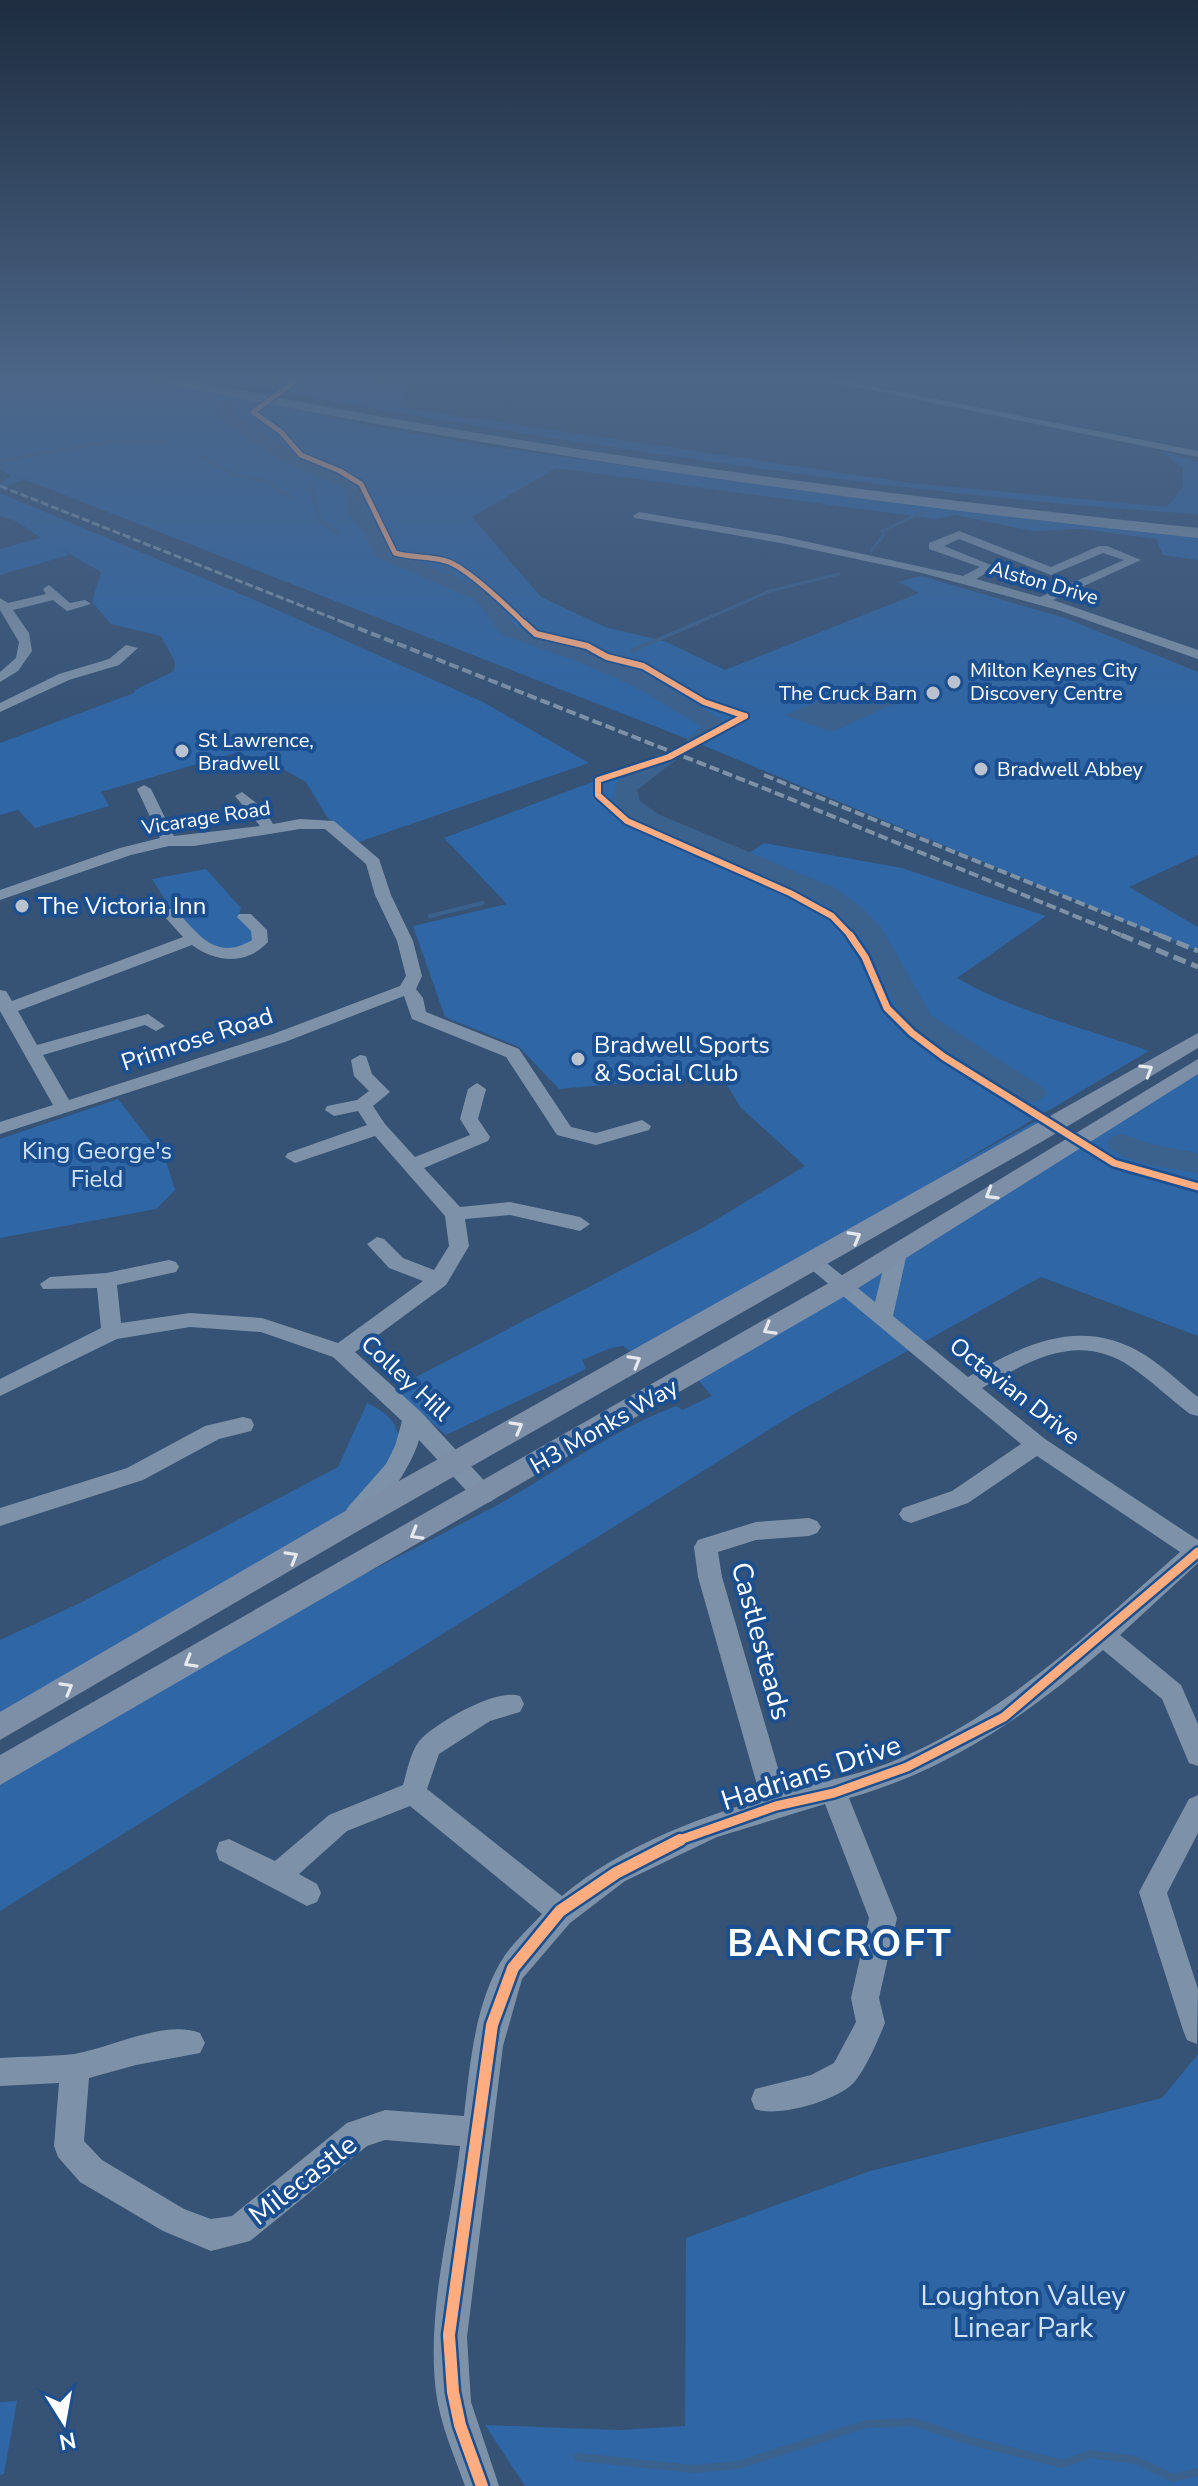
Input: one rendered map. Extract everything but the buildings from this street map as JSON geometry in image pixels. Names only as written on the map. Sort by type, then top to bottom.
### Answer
[{"type":"highway","points":[[870,494],[1198,530]]},
{"type":"highway","points":[[926,494],[1073,510],[1198,519]]},
{"type":"main road","name":"H3 Monks Way","points":[[0,1727],[343,1526],[1097,1101],[1198,1039]]},
{"type":"main road","name":"H3 Monks Way","points":[[0,1771],[843,1286],[1198,1065]]},
{"type":"street","name":"Alston Drive","points":[[639,516],[736,531],[963,581],[1041,601],[1198,655]]},
{"type":"street","points":[[990,567],[933,546],[959,535],[1082,584]]},
{"type":"street","points":[[1041,601],[1135,560],[1103,549],[1051,571]]},
{"type":"street","points":[[963,581],[1014,557]]},
{"type":"street","points":[[0,678],[25,658],[28,646],[25,636],[3,605],[53,592],[67,607],[85,604]]},
{"type":"street","points":[[0,708],[64,677],[114,662],[131,648]]},
{"type":"street","points":[[0,678],[37,690]]},
{"type":"street","points":[[144,789],[169,841]]},
{"type":"street","points":[[242,796],[259,812],[269,829]]},
{"type":"street","name":"Vicarage Road","points":[[0,895],[126,851],[169,841],[194,841],[300,824],[329,824],[373,862],[383,895],[405,941],[414,976],[407,989]]},
{"type":"street","points":[[169,912],[209,951],[228,955],[247,952],[260,942],[259,930],[245,917]]},
{"type":"street","points":[[64,1108],[4,1002],[194,939]]},
{"type":"street","points":[[407,989],[414,998],[418,1015]]},
{"type":"street","name":"Primrose Road","points":[[0,1128],[368,1006],[407,989]]},
{"type":"street","points":[[368,1006],[418,1015],[513,1053],[564,1131],[596,1139],[642,1126]]},
{"type":"street","points":[[32,1052],[148,1019],[156,1026]]},
{"type":"street","points":[[334,1110],[363,1104],[381,1092],[363,1076],[360,1060]]},
{"type":"street","points":[[413,1165],[481,1137],[469,1119],[477,1089]]},
{"type":"street","points":[[341,1352],[439,1280],[459,1246],[455,1214],[378,1128],[363,1104]]},
{"type":"street","points":[[295,1157],[378,1128]]},
{"type":"street","points":[[455,1214],[494,1208],[520,1210],[552,1221],[580,1224]]},
{"type":"street","points":[[377,1244],[396,1263],[439,1280]]},
{"type":"street","points":[[882,1318],[897,1253]]},
{"type":"street","name":"Octavian Drive","points":[[811,1261],[1037,1445],[1197,1551]]},
{"type":"street","points":[[50,1284],[106,1280],[169,1267]]},
{"type":"street","points":[[106,1280],[112,1332]]},
{"type":"street","name":"Colley Hill","points":[[0,1388],[112,1332],[190,1320],[249,1323],[341,1352],[413,1418],[484,1495]]},
{"type":"street","points":[[966,1388],[1033,1349],[1076,1341],[1118,1350],[1198,1408]]},
{"type":"street","points":[[343,1526],[397,1469],[412,1435],[413,1418]]},
{"type":"street","points":[[0,1517],[135,1474],[213,1432],[243,1425]]},
{"type":"street","points":[[911,1514],[960,1497],[1037,1445]]},
{"type":"street","name":"Castlesteads","points":[[776,1806],[710,1577],[706,1547],[756,1531],[809,1527]]},
{"type":"street","name":"Hadrians Drive","points":[[482,2486],[457,2414],[449,2335],[492,2025],[513,1968],[560,1911],[616,1873],[671,1843],[776,1806],[834,1793],[907,1767],[1004,1717],[1197,1551]]},
{"type":"street","points":[[1103,1635],[1172,1692],[1198,1755]]},
{"type":"street","points":[[277,1876],[338,1823],[413,1793],[429,1747],[482,1713],[511,1704]]},
{"type":"street","points":[[413,1793],[560,1911]]},
{"type":"street","points":[[766,2099],[815,2089],[844,2073],[871,2023],[865,1998],[883,1918],[834,1793]]},
{"type":"street","points":[[1197,2030],[1153,1892],[1198,1807]]},
{"type":"street","points":[[229,1851],[307,1893]]},
{"type":"street","points":[[0,2072],[75,2068],[136,2051],[190,2043]]},
{"type":"street","name":"Milecastle","points":[[75,2068],[69,2146],[91,2171],[174,2220],[211,2235],[239,2230],[358,2134],[385,2125],[478,2132]]},
{"type":"green space","points":[[2,494],[257,601],[483,702],[589,763],[356,843],[327,817],[306,782],[265,759],[235,753],[101,792],[109,806],[35,828],[6,797],[18,810],[0,815],[0,743],[134,693],[174,671],[175,662],[161,636],[111,624],[92,602],[101,572],[61,549],[69,555],[0,575],[0,549],[41,538],[16,521],[0,516]]},
{"type":"green space","points":[[62,494],[511,494],[472,517],[541,597],[605,627],[664,641],[725,670],[919,593],[898,582],[921,576],[1065,618],[1198,672],[1198,855],[1129,887],[1198,927],[1198,951],[695,742]]},
{"type":"green space","points":[[750,494],[828,494],[1198,536],[1198,560],[1163,555],[1156,539],[1081,529],[1033,531],[955,515],[936,519]]},
{"type":"green space","points":[[963,494],[1028,494],[1167,507],[1177,494],[1198,494],[1198,514]]},
{"type":"green space","points":[[664,760],[625,787],[625,800],[650,820],[680,835],[742,858],[764,843],[902,868],[1046,916],[957,978],[1003,1001],[1149,1051],[941,1174],[1041,1118],[1051,1124],[665,1344],[629,1351],[623,1346],[611,1348],[582,1360],[586,1369],[446,1435],[393,1389],[704,1227],[805,1166],[741,1108],[721,1075],[559,1089],[519,1047],[445,1017],[413,926],[507,904],[444,838],[629,768]]},
{"type":"green space","points":[[206,869],[241,908],[239,914],[255,930],[257,941],[245,950],[210,949],[172,911],[152,879]]},
{"type":"green space","points":[[1198,1065],[1198,1336],[1041,1277],[794,1414],[0,1911],[0,1771],[181,1671],[510,1498],[627,1429],[676,1406],[682,1410],[712,1396],[693,1374]]},
{"type":"green space","name":"King George's Field","points":[[118,1099],[166,1161],[175,1190],[156,1209],[0,1238],[0,1139]]},
{"type":"green space","points":[[367,1403],[389,1418],[398,1434],[396,1452],[386,1470],[353,1504],[319,1531],[0,1729],[0,1640],[80,1603],[338,1467]]},
{"type":"green space","name":"Loughton Valley Linear Park","points":[[1198,2054],[1198,2486],[525,2486],[485,2425],[619,2430],[685,2426],[686,2238],[870,2171],[1162,2098]]},
{"type":"green space","points":[[17,2401],[4,2474],[0,2475],[0,2402]]},
{"type":"shaded area","points":[[864,682],[898,702],[832,732],[785,715]]},
{"type":"waterway","points":[[285,494],[290,496]]},
{"type":"waterway","points":[[313,494],[320,520],[337,533]]},
{"type":"waterway","points":[[355,494],[358,516],[371,528],[383,553],[483,596],[509,631],[582,655],[642,681],[715,726],[716,729],[697,739]]},
{"type":"waterway","points":[[871,551],[884,535],[882,531],[925,511]]},
{"type":"waterway","points":[[443,566],[467,589]]},
{"type":"waterway","points":[[692,625],[770,591],[839,574]]},
{"type":"waterway","points":[[631,651],[697,623]]},
{"type":"waterway","points":[[664,760],[625,787],[625,798],[631,806],[649,819],[835,899],[858,918],[878,941],[904,995],[921,1021],[1032,1093]]},
{"type":"waterway","points":[[430,916],[483,903]]},
{"type":"waterway","points":[[1122,1144],[1149,1154],[1198,1163]]},
{"type":"waterway","points":[[578,2457],[694,2469],[738,2465],[866,2424],[914,2422],[971,2441],[1063,2464],[1090,2454],[1136,2460],[1173,2478],[1198,2472]]},
{"type":"railway","points":[[20,494],[350,625]]},
{"type":"railway","points":[[345,623],[766,789],[1126,937]]},
{"type":"railway","points":[[764,775],[1164,937]]},
{"type":"railway","points":[[1121,935],[1198,967]]},
{"type":"railway","points":[[1159,935],[1198,951]]},
{"type":"cycle path","points":[[366,494],[395,553],[412,558],[448,561],[499,599],[536,634],[587,646],[607,657],[643,666],[704,702],[745,716]]},
{"type":"cycle path","points":[[745,716],[669,757],[598,780],[598,795],[627,821],[790,893],[832,916],[844,926],[865,957],[887,1008],[912,1033],[944,1057],[1114,1163],[1198,1187]]},
{"type":"cycle path","points":[[482,2486],[460,2425],[453,2392],[449,2335],[492,2025],[513,1968],[560,1911],[616,1873],[671,1843],[776,1806],[834,1793],[907,1767],[1004,1717],[1198,1552]]},
{"type":"place","name":"Milton Keynes City Discovery Centre","points":[[954,682]]},
{"type":"place","name":"The Cruck Barn","points":[[933,693]]},
{"type":"place","name":"St Lawrence, Bradwell","points":[[182,751]]},
{"type":"place","name":"Bradwell Abbey","points":[[981,769]]},
{"type":"place","name":"The Victoria Inn","points":[[22,906]]},
{"type":"place","name":"Bradwell Sports & Social Club","points":[[578,1059]]},
{"type":"district","name":"BANCROFT","points":[[840,1943]]}]
